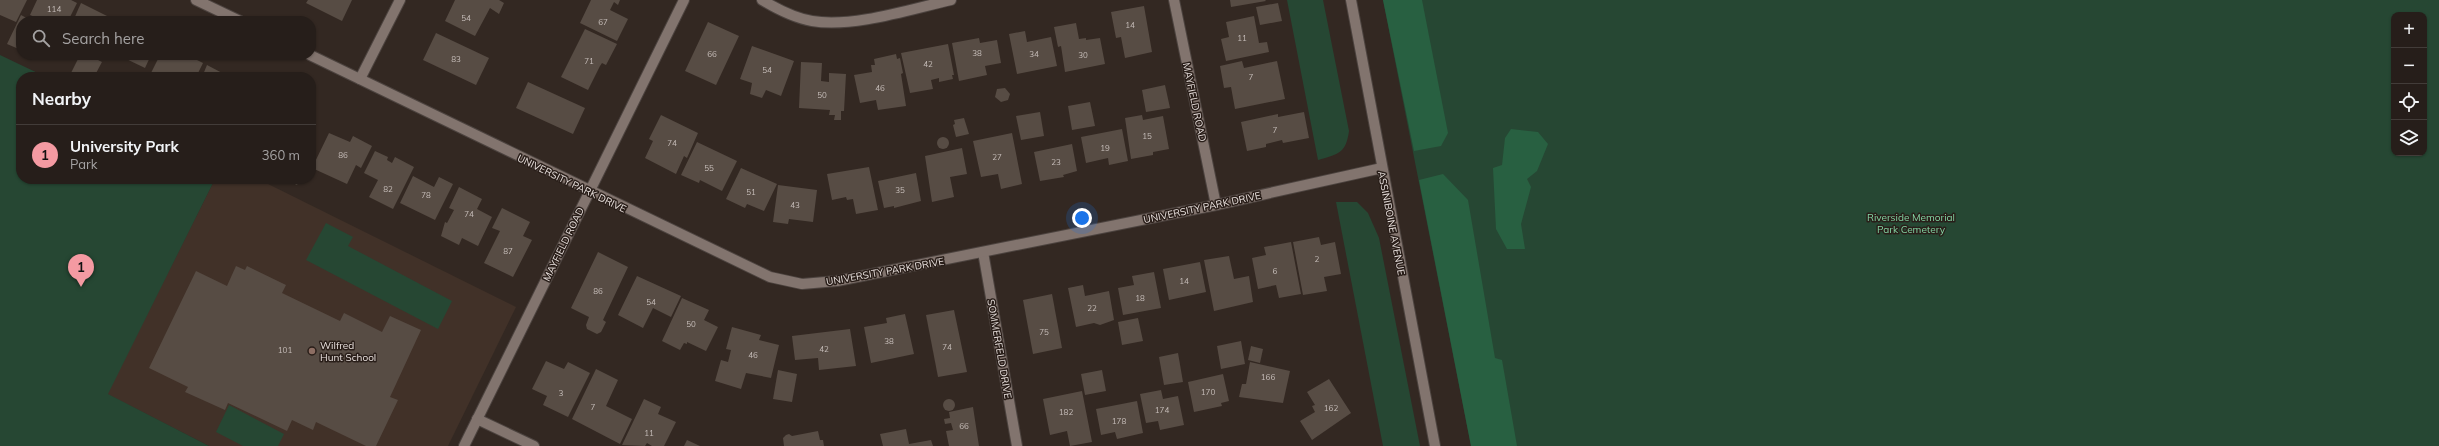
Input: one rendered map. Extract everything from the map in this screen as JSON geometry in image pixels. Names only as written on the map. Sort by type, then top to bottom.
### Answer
[{"type":"street","points":[[196,0],[230,16]]},
{"type":"street","points":[[360,80],[400,0]]},
{"type":"street","name":"MAYFIELD ROAD","points":[[464,446],[684,0]]},
{"type":"street","points":[[762,0],[778,10],[812,21],[846,22],[951,0]]},
{"type":"street","name":"MAYFIELD ROAD","points":[[1174,0],[1216,205]]},
{"type":"street","name":"ASSINIBOINE AVENUE","points":[[1350,0],[1435,446]]},
{"type":"street","name":"UNIVERSITY PARK DRIVE","points":[[316,58],[770,277],[802,284],[837,281],[1216,205],[1382,168]]},
{"type":"street","name":"SOMMERFELD DRIVE","points":[[982,252],[1017,446]]},
{"type":"street","points":[[477,419],[534,446]]},
{"type":"shaded area","name":"Wilfred Hunt School","points":[[212,184],[268,184],[516,307],[448,446],[209,446],[107,394]]},
{"type":"green space","points":[[1287,0],[1323,0],[1349,131],[1346,144],[1340,152],[1318,160]]},
{"type":"green space","name":"Riverside Memorial Park Cemetery","points":[[1383,0],[2439,0],[2439,446],[1471,446]]},
{"type":"green space","points":[[1383,0],[1422,0],[1448,133],[1441,146],[1414,151]]},
{"type":"green space","points":[[0,55],[36,72],[16,72],[16,184],[213,184],[108,394],[209,446],[0,446]]},
{"type":"green space","points":[[1511,129],[1538,132],[1548,144],[1537,171],[1527,179],[1531,187],[1521,224],[1525,249],[1507,249],[1496,229],[1493,168],[1502,165],[1505,138]]},
{"type":"green space","points":[[1443,174],[1468,200],[1495,358],[1502,360],[1517,446],[1471,446],[1419,180]]},
{"type":"green space","points":[[1336,202],[1357,202],[1368,213],[1379,238],[1420,446],[1383,446]]},
{"type":"green space","points":[[326,223],[353,237],[348,246],[452,301],[438,329],[306,260]]},
{"type":"green space","points":[[229,405],[284,434],[278,446],[243,446],[216,432]]},
{"type":"building","points":[[0,0],[27,0],[19,16],[16,16],[16,22],[0,15]]},
{"type":"building","points":[[37,0],[71,0],[77,3],[70,16],[30,15]]},
{"type":"building","points":[[308,0],[352,0],[342,21],[306,3]]},
{"type":"building","points":[[455,0],[499,0],[504,3],[499,14],[490,8],[475,36],[445,21]]},
{"type":"building","points":[[591,0],[620,0],[618,5],[614,2],[610,10],[628,19],[617,41],[580,23]]},
{"type":"building","points":[[1230,0],[1265,0],[1266,1],[1231,7]]},
{"type":"building","points":[[81,3],[107,16],[75,16]]},
{"type":"building","points":[[1278,3],[1282,21],[1260,25],[1256,7]]},
{"type":"building","points":[[1144,6],[1152,52],[1125,58],[1121,37],[1116,38],[1111,12]]},
{"type":"building","points":[[1254,16],[1259,43],[1267,42],[1269,52],[1226,61],[1221,39],[1229,37],[1226,22]]},
{"type":"building","points":[[708,22],[739,36],[716,85],[685,71]]},
{"type":"building","points":[[1076,23],[1079,39],[1086,38],[1086,40],[1100,38],[1105,64],[1065,72],[1061,46],[1058,47],[1054,27]]},
{"type":"building","points":[[16,25],[16,48],[7,44]]},
{"type":"building","points":[[585,29],[617,44],[606,65],[602,63],[600,66],[588,90],[561,77]]},
{"type":"building","points":[[1025,31],[1027,42],[1051,37],[1057,66],[1017,74],[1009,34]]},
{"type":"building","points":[[436,33],[489,58],[476,85],[423,60]]},
{"type":"building","points":[[979,38],[980,43],[997,40],[1001,63],[985,66],[987,75],[959,81],[952,43]]},
{"type":"building","points":[[948,44],[954,75],[952,75],[953,79],[939,82],[939,78],[931,80],[933,89],[910,93],[901,53]]},
{"type":"building","points":[[752,46],[794,61],[781,96],[766,90],[762,98],[750,94],[752,83],[740,79]]},
{"type":"building","points":[[896,54],[897,59],[900,58],[903,73],[901,74],[906,106],[878,110],[876,100],[860,103],[854,75],[872,72],[871,65],[875,65],[874,59]]},
{"type":"building","points":[[78,60],[98,60],[102,62],[97,72],[72,72]]},
{"type":"building","points":[[128,60],[149,60],[145,68]]},
{"type":"building","points":[[158,60],[197,60],[203,63],[198,72],[152,72]]},
{"type":"building","points":[[1242,61],[1244,68],[1277,61],[1285,99],[1235,109],[1231,87],[1224,88],[1220,66]]},
{"type":"building","points":[[801,62],[822,63],[821,81],[829,82],[829,73],[846,74],[844,111],[841,111],[841,120],[834,120],[835,115],[829,115],[830,110],[799,108]]},
{"type":"building","points":[[207,65],[220,72],[204,72]]},
{"type":"building","points":[[528,82],[585,108],[573,134],[516,108]]},
{"type":"building","points":[[1165,85],[1170,108],[1146,112],[1142,90]]},
{"type":"building","points":[[1005,88],[1010,94],[1008,100],[1001,102],[995,97],[997,89]]},
{"type":"building","points":[[1090,102],[1095,126],[1072,130],[1068,106]]},
{"type":"building","points":[[1040,112],[1044,136],[1021,140],[1016,116]]},
{"type":"building","points":[[1304,112],[1309,138],[1283,143],[1282,140],[1266,144],[1266,147],[1247,151],[1241,122],[1278,114],[1278,117]]},
{"type":"building","points":[[661,115],[698,133],[687,158],[684,156],[676,174],[645,158],[653,141],[649,139]]},
{"type":"building","points":[[1142,115],[1143,120],[1163,116],[1169,149],[1153,152],[1153,155],[1131,159],[1125,118]]},
{"type":"building","points":[[964,118],[969,134],[956,137],[953,125],[955,124],[954,120]]},
{"type":"building","points":[[1122,129],[1128,161],[1109,165],[1108,158],[1086,163],[1081,137]]},
{"type":"building","points":[[329,133],[350,142],[353,136],[372,146],[361,168],[356,165],[347,184],[316,170],[316,160]]},
{"type":"building","points":[[1012,133],[1022,184],[1001,189],[998,174],[981,177],[973,141]]},
{"type":"building","points":[[941,137],[945,137],[949,143],[945,149],[941,149],[937,145],[937,141]]},
{"type":"building","points":[[697,142],[737,161],[722,191],[700,180],[699,183],[681,175]]},
{"type":"building","points":[[1072,144],[1077,171],[1063,175],[1064,177],[1040,181],[1034,152]]},
{"type":"building","points":[[962,148],[967,174],[950,177],[954,197],[932,202],[925,156]]},
{"type":"building","points":[[375,151],[388,157],[387,160],[392,163],[395,157],[414,167],[393,209],[369,197],[378,180],[364,173]]},
{"type":"building","points":[[869,167],[878,210],[856,214],[853,199],[847,200],[846,197],[832,200],[827,174]]},
{"type":"building","points":[[741,168],[777,184],[764,211],[747,204],[745,208],[726,199]]},
{"type":"building","points":[[916,173],[921,201],[894,208],[894,206],[884,208],[878,181]]},
{"type":"building","points":[[413,176],[434,187],[439,177],[453,184],[435,220],[400,203]]},
{"type":"building","points":[[778,185],[817,190],[813,222],[789,219],[788,224],[773,222]]},
{"type":"building","points":[[459,187],[482,199],[477,209],[492,217],[478,246],[462,238],[459,245],[441,236],[445,222],[447,223],[454,210],[449,208]]},
{"type":"building","points":[[502,208],[530,222],[523,236],[532,240],[513,277],[484,263],[500,231],[492,228]]},
{"type":"building","points":[[1319,237],[1321,245],[1335,242],[1341,274],[1324,277],[1327,291],[1303,295],[1293,242]]},
{"type":"building","points":[[1291,242],[1301,294],[1279,298],[1276,285],[1258,289],[1252,258],[1266,255],[1264,247]]},
{"type":"building","points":[[598,252],[628,267],[603,320],[606,322],[601,332],[597,334],[587,329],[586,325],[589,317],[571,308]]},
{"type":"building","points":[[1229,256],[1234,279],[1249,276],[1253,302],[1214,311],[1204,260]]},
{"type":"building","points":[[1200,262],[1206,292],[1169,300],[1163,269]]},
{"type":"building","points":[[236,266],[245,270],[247,266],[286,285],[282,293],[340,321],[344,313],[382,332],[390,316],[421,330],[390,397],[398,400],[376,446],[366,446],[316,422],[313,430],[292,420],[287,431],[228,403],[225,410],[185,392],[188,387],[149,368],[196,271],[227,286]]},
{"type":"building","points":[[1154,272],[1161,308],[1123,315],[1118,288],[1134,285],[1132,276]]},
{"type":"building","points":[[637,276],[681,296],[671,317],[653,308],[643,328],[618,315]]},
{"type":"building","points":[[1083,285],[1085,296],[1109,291],[1114,320],[1100,325],[1094,323],[1076,327],[1068,288]]},
{"type":"building","points":[[1052,294],[1062,348],[1033,354],[1023,300]]},
{"type":"building","points":[[682,298],[709,310],[704,320],[718,327],[706,351],[687,342],[687,344],[684,343],[680,350],[662,341]]},
{"type":"building","points":[[954,310],[967,372],[938,377],[926,315]]},
{"type":"building","points":[[905,314],[914,354],[871,363],[864,327],[887,323],[886,318]]},
{"type":"building","points":[[1138,318],[1143,341],[1122,345],[1118,322]]},
{"type":"building","points":[[732,327],[761,335],[759,340],[779,345],[771,378],[746,373],[741,389],[715,381],[721,360],[728,362],[731,350],[726,349]]},
{"type":"building","points":[[850,329],[856,366],[819,370],[818,358],[795,360],[792,336]]},
{"type":"building","points":[[1241,341],[1245,364],[1221,369],[1217,346]]},
{"type":"building","points":[[1251,346],[1263,349],[1260,363],[1248,360]]},
{"type":"building","points":[[1178,353],[1183,382],[1164,385],[1159,357]]},
{"type":"building","points":[[546,361],[564,369],[568,362],[590,373],[568,417],[543,405],[547,396],[532,389]]},
{"type":"building","points":[[1250,362],[1290,371],[1283,403],[1239,397],[1242,384],[1246,384]]},
{"type":"building","points":[[596,369],[618,380],[606,406],[632,419],[620,444],[572,419]]},
{"type":"building","points":[[778,370],[797,374],[792,402],[773,399]]},
{"type":"building","points":[[1102,370],[1106,391],[1085,395],[1081,374]]},
{"type":"building","points":[[1223,374],[1229,401],[1221,403],[1222,406],[1194,412],[1188,382]]},
{"type":"building","points":[[1329,379],[1351,413],[1312,440],[1300,421],[1315,412],[1312,406],[1315,405],[1307,392]]},
{"type":"building","points":[[1161,390],[1163,399],[1178,396],[1184,425],[1160,430],[1158,421],[1146,423],[1140,394]]},
{"type":"building","points":[[1082,391],[1092,442],[1070,446],[1067,431],[1050,435],[1043,399]]},
{"type":"building","points":[[644,399],[661,407],[658,414],[676,422],[664,446],[652,446],[647,443],[645,446],[622,445]]},
{"type":"building","points":[[947,399],[951,399],[955,405],[951,411],[947,411],[943,407],[943,403]]},
{"type":"building","points":[[1137,401],[1143,433],[1117,439],[1115,432],[1101,435],[1096,409]]},
{"type":"building","points":[[973,407],[979,446],[949,446],[946,431],[953,430],[951,423],[945,424],[944,419],[950,418],[949,412]]},
{"type":"building","points":[[906,429],[909,444],[931,440],[933,446],[883,446],[880,434]]},
{"type":"building","points":[[818,431],[820,440],[823,440],[824,446],[784,446],[783,438],[786,435],[789,434],[792,436]]},
{"type":"building","points":[[687,440],[700,446],[684,446]]},
{"type":"place","name":"University Park","points":[[81,287]]},
{"type":"place","name":"Wilfred Hunt School","points":[[312,351]]}]
